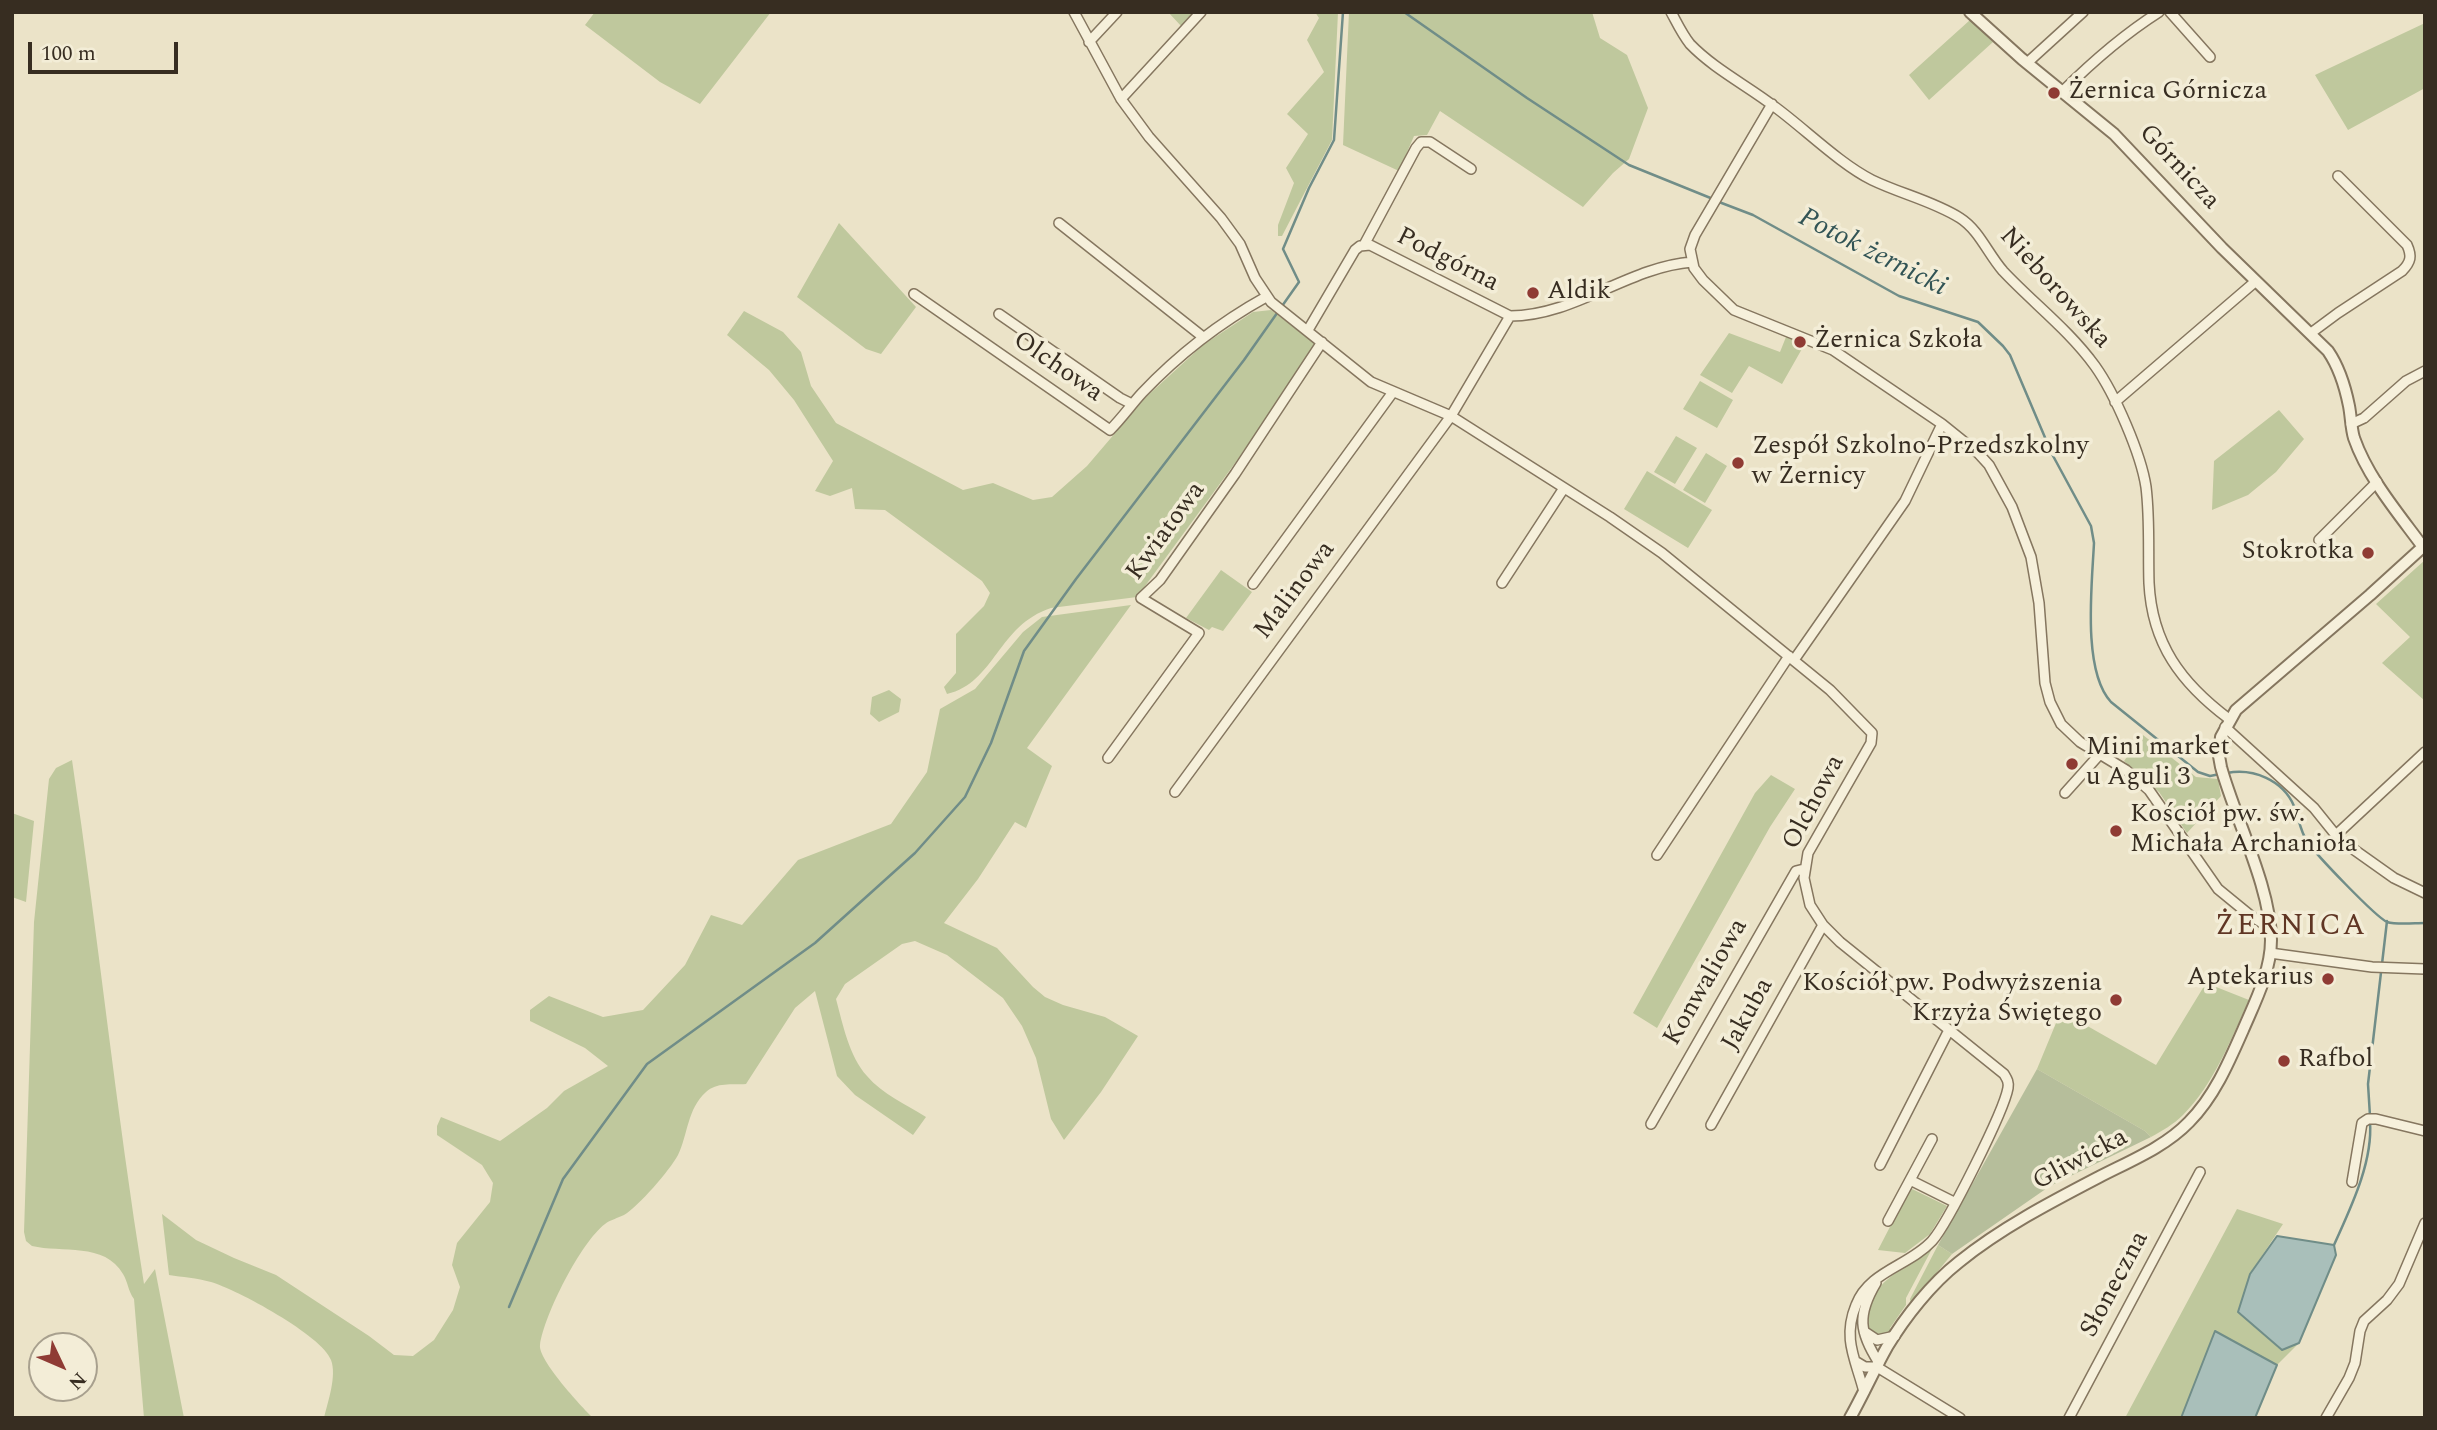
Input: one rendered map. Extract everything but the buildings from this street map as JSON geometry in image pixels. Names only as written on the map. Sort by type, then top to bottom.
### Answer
[{"type":"street","name":"Olchowa","points":[[1074,12],[1121,99],[1149,137],[1221,218],[1240,244],[1266,297],[1371,382],[1451,416],[1662,554],[1842,701],[1869,729],[1873,738],[1815,838],[1804,869],[1810,905],[1840,942],[2004,1074],[2008,1081],[2001,1108],[1954,1202],[1930,1243],[1865,1289],[1853,1312],[1849,1334],[1862,1397]]},
{"type":"street","points":[[1089,42],[1117,12]]},
{"type":"street","points":[[1121,99],[1201,12]]},
{"type":"street","name":"Nieborowska","points":[[1671,12],[1682,33],[1695,48],[1861,173],[1950,212],[1966,222],[2001,268],[2086,355],[2101,374],[2115,402],[2130,435],[2145,482],[2150,593],[2156,629],[2166,652],[2181,674],[2314,808],[2336,835],[2394,878],[2425,893]]},
{"type":"street","name":"Górnicza","points":[[1970,12],[2114,134],[2256,281],[2328,351],[2338,365],[2354,438],[2377,482],[2424,547]]},
{"type":"street","points":[[2027,63],[2082,12]]},
{"type":"street","points":[[2063,92],[2092,62],[2159,12]]},
{"type":"street","points":[[2170,12],[2210,57]]},
{"type":"street","points":[[1772,104],[1692,242],[1692,262],[1698,274],[1734,310],[1828,348],[1942,424],[1985,460],[2012,507],[2034,574],[2039,603],[2043,670],[2050,702],[2064,728],[2126,770],[2154,795],[2218,889],[2270,928]]},
{"type":"street","name":"Podgórna","points":[[1308,330],[1355,250],[1364,245],[1421,142],[1430,142],[1471,169]]},
{"type":"street","points":[[2311,333],[2410,263],[2411,254],[2407,245],[2338,176]]},
{"type":"street","points":[[1059,223],[1203,337]]},
{"type":"street","name":"Podgórna","points":[[1364,245],[1510,316],[1543,312],[1655,269],[1692,262]]},
{"type":"street","points":[[2115,402],[2256,281]]},
{"type":"street","name":"Olchowa","points":[[914,294],[1110,430],[1132,404],[1203,337],[1227,319],[1266,297]]},
{"type":"street","points":[[999,314],[1132,404]]},
{"type":"street","name":"Podgórna","points":[[1451,416],[1510,316]]},
{"type":"street","name":"Kwiatowa","points":[[1108,758],[1199,633],[1141,598],[1160,580],[1235,474],[1322,342]]},
{"type":"street","points":[[2351,424],[2364,418],[2406,381],[2425,371]]},
{"type":"street","points":[[1252,584],[1393,392]]},
{"type":"street","name":"Malinowa","points":[[1175,792],[1451,416]]},
{"type":"street","points":[[1657,855],[1791,658],[1905,501],[1942,424]]},
{"type":"street","points":[[2319,540],[2377,482]]},
{"type":"street","points":[[1502,583],[1564,488]]},
{"type":"street","points":[[2227,723],[2251,694],[2424,547]]},
{"type":"street","name":"Gliwicka","points":[[1851,1418],[1895,1336],[1936,1284],[1956,1264],[2045,1205],[2158,1146],[2190,1121],[2228,1063],[2255,1003],[2270,953],[2270,928],[2259,882],[2221,767],[2220,746],[2227,723]]},
{"type":"street","points":[[2336,835],[2425,752]]},
{"type":"street","points":[[2065,793],[2100,754]]},
{"type":"street","name":"Konwaliowa","points":[[1651,1124],[1796,872],[1804,869]]},
{"type":"street","name":"Jakuba","points":[[1711,1125],[1824,925]]},
{"type":"street","points":[[2270,953],[2372,967],[2425,969]]},
{"type":"street","points":[[1880,1165],[1949,1030]]},
{"type":"street","points":[[2353,1182],[2362,1123],[2372,1119],[2425,1132]]},
{"type":"street","points":[[1888,1221],[1931,1139]]},
{"type":"street","name":"Słoneczna","points":[[2068,1418],[2200,1172]]},
{"type":"street","points":[[1910,1180],[1954,1202]]},
{"type":"street","points":[[2326,1418],[2355,1363],[2364,1321],[2387,1300],[2399,1284],[2425,1223]]},
{"type":"street","points":[[1880,1276],[1864,1308],[1863,1331],[1878,1365],[1959,1418]]},
{"type":"street","points":[[1863,1331],[1877,1340],[1895,1336]]},
{"type":"street","points":[[1854,1360],[1865,1367],[1878,1365]]},
{"type":"green space","points":[[595,12],[771,12],[700,104],[660,82],[585,25]]},
{"type":"green space","points":[[1168,12],[1196,12],[1182,27]]},
{"type":"green space","points":[[1315,12],[1338,12],[1332,140],[1282,236],[1278,236],[1278,225],[1294,183],[1286,168],[1308,134],[1287,114],[1324,72],[1307,40],[1319,18]]},
{"type":"green space","points":[[1349,12],[1592,12],[1600,38],[1627,55],[1648,108],[1629,159],[1583,207],[1440,111],[1427,135],[1414,136],[1399,171],[1343,145]]},
{"type":"green space","points":[[1970,20],[1993,42],[1929,100],[1909,75]]},
{"type":"green space","points":[[2425,23],[2425,88],[2348,130],[2315,75]]},
{"type":"green space","points":[[839,223],[916,307],[881,354],[866,349],[797,297]]},
{"type":"green space","points":[[1271,310],[1316,344],[1238,459],[1137,597],[1051,608],[1033,616],[1007,640],[976,678],[963,688],[947,694],[944,687],[956,673],[956,634],[984,606],[990,593],[982,581],[885,510],[855,509],[852,488],[830,496],[815,491],[833,461],[794,400],[769,370],[727,335],[744,311],[783,332],[801,352],[811,386],[836,423],[963,490],[993,483],[1033,500],[1052,497],[1087,466],[1145,398],[1203,345],[1253,312]]},
{"type":"green space","points":[[1729,333],[1780,352],[1786,337],[1803,347],[1782,384],[1749,366],[1732,393],[1700,375]]},
{"type":"green space","points":[[1700,381],[1733,400],[1717,428],[1683,409]]},
{"type":"green space","points":[[2279,410],[2304,439],[2276,472],[2248,495],[2212,510],[2214,461]]},
{"type":"green space","points":[[1676,436],[1697,448],[1675,484],[1654,472]]},
{"type":"green space","points":[[1706,453],[1727,466],[1705,503],[1683,490]]},
{"type":"green space","points":[[1647,471],[1712,510],[1688,548],[1624,509]]},
{"type":"green space","points":[[2425,560],[2425,701],[2382,663],[2410,637],[2376,604]]},
{"type":"green space","points":[[1221,570],[1252,592],[1223,631],[1212,627],[1209,630],[1186,618]]},
{"type":"green space","points":[[1131,605],[1027,748],[1052,766],[1026,828],[1015,822],[978,879],[944,923],[997,948],[1045,997],[1105,1017],[1138,1036],[1101,1092],[1064,1140],[1051,1119],[1036,1058],[1022,1026],[1003,998],[947,955],[915,941],[902,944],[845,984],[836,999],[847,1040],[867,1076],[895,1099],[926,1117],[913,1135],[855,1095],[837,1076],[815,991],[795,1008],[746,1084],[715,1087],[700,1099],[691,1114],[678,1155],[668,1170],[630,1211],[595,1233],[575,1262],[556,1298],[543,1332],[541,1352],[561,1383],[593,1418],[324,1418],[333,1373],[331,1360],[325,1350],[296,1327],[258,1303],[223,1286],[169,1275],[162,1214],[196,1240],[276,1275],[394,1355],[413,1356],[434,1340],[453,1310],[460,1287],[452,1265],[457,1243],[490,1202],[493,1183],[482,1165],[437,1135],[441,1117],[500,1141],[547,1108],[564,1091],[608,1066],[585,1048],[530,1021],[530,1010],[549,996],[603,1017],[643,1010],[685,965],[711,915],[742,925],[798,860],[891,824],[927,772],[940,709],[975,689],[1023,632],[1042,617]]},
{"type":"green space","points":[[889,690],[901,699],[899,712],[879,722],[870,714],[872,697]]},
{"type":"green space","points":[[2143,735],[2196,777],[2218,779],[2221,796],[2187,833],[2159,792],[2124,761]]},
{"type":"green space","points":[[72,760],[144,1284],[155,1269],[184,1418],[144,1418],[134,1299],[125,1277],[115,1264],[94,1253],[32,1246],[26,1241],[24,1232],[34,922],[49,779],[56,768]]},
{"type":"green space","points":[[1771,775],[1795,789],[1770,827],[1657,1028],[1633,1013],[1755,793]]},
{"type":"green space","points":[[12,813],[34,821],[26,902],[12,897]]},
{"type":"green space","points":[[2206,983],[2249,1000],[2221,1060],[2194,1103],[2168,1127],[2151,1137],[2037,1069],[2061,1011],[2156,1065]]},
{"type":"green space","points":[[2037,1069],[2151,1137],[2050,1186],[1952,1254],[1938,1245]]},
{"type":"green space","points":[[1910,1188],[1947,1206],[1930,1234],[1905,1253],[1878,1250]]},
{"type":"green space","points":[[2237,1209],[2283,1224],[2250,1274],[2238,1312],[2281,1350],[2299,1343],[2277,1365],[2215,1331],[2181,1418],[2125,1418]]},
{"type":"green space","points":[[1938,1245],[1952,1254],[1911,1304],[1910,1299]]},
{"type":"green space","points":[[1933,1247],[1906,1298],[1906,1305],[1890,1328],[1892,1331],[1877,1337],[1869,1329],[1866,1320],[1877,1291],[1884,1282]]},
{"type":"water","points":[[2277,1236],[2334,1245],[2336,1255],[2299,1343],[2282,1350],[2238,1312],[2250,1274]]},
{"type":"water","points":[[2215,1331],[2277,1365],[2255,1418],[2181,1418]]},
{"type":"waterway","points":[[509,1307],[563,1179],[647,1064],[815,943],[915,853],[965,797],[991,743],[1024,651],[1244,360],[1299,282],[1283,249],[1309,188],[1334,140],[1343,12]]},
{"type":"waterway","name":"Potok żernicki","points":[[1404,12],[1629,165],[1713,199]]},
{"type":"waterway","name":"Potok żernicki","points":[[1719,202],[1753,215],[1899,296],[1978,322],[2003,346],[2010,355],[2052,454],[2091,526],[2094,543],[2092,649],[2102,688],[2111,702],[2198,772],[2210,776],[2220,774]]},
{"type":"waterway","name":"Potok żernicki","points":[[2227,773],[2257,774],[2283,789],[2294,806],[2303,833],[2312,848],[2381,918],[2391,923],[2425,923]]},
{"type":"waterway","points":[[2370,1116],[2368,1084],[2387,921]]},
{"type":"waterway","points":[[2334,1245],[2364,1169],[2370,1122]]},
{"type":"place","name":"Żernica Górnicza","points":[[2054,93]]},
{"type":"place","name":"Aldik","points":[[1533,293]]},
{"type":"place","name":"Żernica Szkoła","points":[[1800,342]]},
{"type":"place","name":"Zespół Szkolno-Przedszkolny w Żernicy","points":[[1738,463]]},
{"type":"place","name":"Stokrotka","points":[[2368,553]]},
{"type":"place","name":"Mini market u Aguli 3","points":[[2072,764]]},
{"type":"place","name":"Kościół pw. św. Michała Archanioła","points":[[2116,831]]},
{"type":"place","name":"Aptekarius","points":[[2328,979]]},
{"type":"place","name":"Kościół pw. Podwyższenia Krzyża Świętego","points":[[2116,1000]]},
{"type":"place","name":"Rafbol","points":[[2284,1061]]},
{"type":"district","name":"ŻERNICA","points":[[2291,928]]}]
